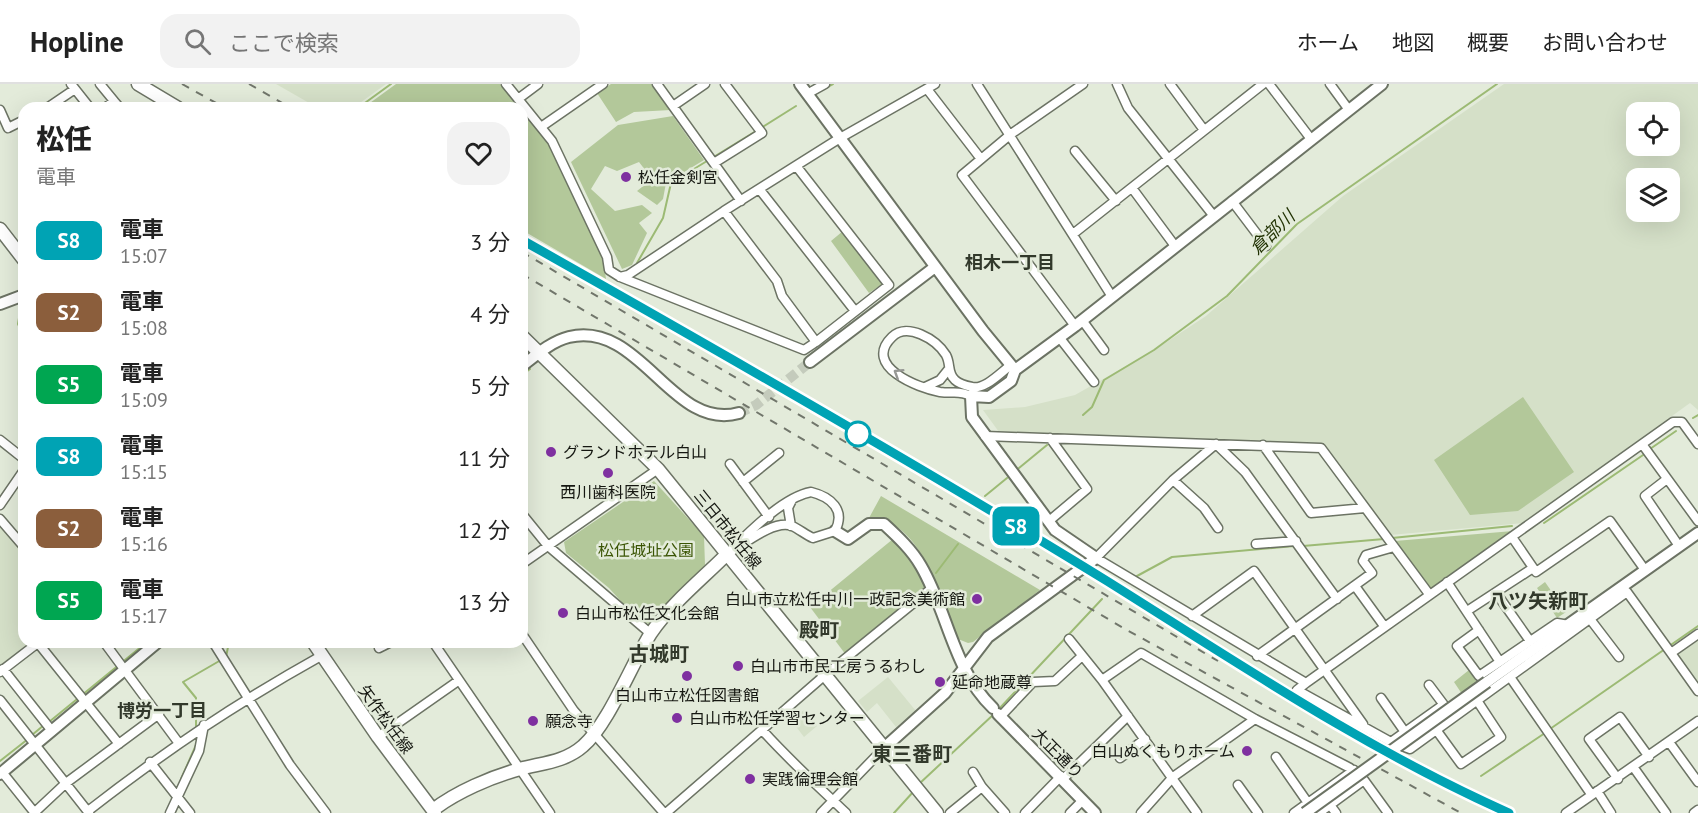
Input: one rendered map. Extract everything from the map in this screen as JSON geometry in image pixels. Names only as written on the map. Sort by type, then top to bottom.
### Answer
[{"type":"main road","points":[[138,84],[168,102]]},
{"type":"main road","points":[[0,229],[18,253]]},
{"type":"main road","name":"三日市松任線","points":[[528,342],[658,469],[937,813]]},
{"type":"main road","points":[[433,812],[444,801],[519,769],[550,764],[585,745],[603,723],[660,620],[727,554]]},
{"type":"main road","name":"矢作松任線","points":[[317,648],[433,812]]},
{"type":"street","points":[[100,84],[115,102]]},
{"type":"street","points":[[506,84],[520,102]]},
{"type":"street","points":[[518,99],[538,84]]},
{"type":"street","points":[[541,127],[590,87],[603,84]]},
{"type":"street","points":[[657,84],[741,201]]},
{"type":"street","points":[[673,106],[705,84]]},
{"type":"street","points":[[714,163],[762,134],[725,84]]},
{"type":"street","points":[[800,84],[935,267],[1013,367],[1011,381],[989,397],[973,392],[959,390],[942,392],[925,387],[893,373],[884,363],[883,352],[890,338],[900,331],[910,330],[935,344],[945,353],[948,370],[956,382],[973,392]]},
{"type":"street","points":[[807,94],[825,84]]},
{"type":"street","points":[[978,84],[1111,295]]},
{"type":"street","points":[[1083,84],[1069,88],[962,175],[1078,323],[1104,350]]},
{"type":"street","points":[[1117,84],[1128,108],[1213,216]]},
{"type":"street","points":[[1170,84],[1204,130]]},
{"type":"street","points":[[1073,234],[1263,84]]},
{"type":"street","points":[[1269,84],[1311,139]]},
{"type":"street","points":[[1330,84],[1349,110]]},
{"type":"street","points":[[1013,367],[1078,323],[1382,84]]},
{"type":"street","points":[[620,277],[627,275],[840,138],[931,86],[981,159]]},
{"type":"street","points":[[54,102],[73,87],[85,102]]},
{"type":"street","points":[[0,110],[8,128],[18,123]]},
{"type":"street","points":[[528,111],[552,141],[607,257],[609,270],[620,277],[804,350],[889,285],[797,167]]},
{"type":"street","points":[[1076,151],[1116,201]]},
{"type":"street","points":[[1132,188],[1175,246]]},
{"type":"street","points":[[760,190],[855,311]]},
{"type":"street","points":[[1232,201],[1266,246]]},
{"type":"street","points":[[724,211],[777,281],[782,296],[816,342]]},
{"type":"street","points":[[810,362],[935,267]]},
{"type":"street","points":[[0,304],[18,297]]},
{"type":"street","points":[[528,361],[539,352],[567,337],[579,335],[606,339],[648,367],[700,411],[718,416],[738,413]]},
{"type":"street","points":[[1059,337],[1094,382]]},
{"type":"street","points":[[925,387],[940,380],[948,370]]},
{"type":"street","points":[[973,392],[972,417],[1055,530],[1096,558],[1257,656],[1306,683]]},
{"type":"street","points":[[1698,444],[1682,422],[1673,422],[1645,449],[1429,594],[1297,690],[1391,742],[1410,749],[1627,592],[1698,691]]},
{"type":"street","points":[[985,436],[1321,448],[1429,594]]},
{"type":"street","points":[[1049,521],[1087,489],[1050,438]]},
{"type":"street","points":[[1,444],[18,455]]},
{"type":"street","points":[[821,813],[884,748],[945,693],[988,638],[1096,558],[1173,480],[1216,444]]},
{"type":"street","points":[[1216,444],[1245,472],[1337,599]]},
{"type":"street","points":[[1263,445],[1311,513],[1365,508]]},
{"type":"street","points":[[1645,449],[1698,521]]},
{"type":"street","points":[[743,482],[779,453]]},
{"type":"street","points":[[730,464],[769,517]]},
{"type":"street","points":[[528,560],[658,469]]},
{"type":"street","points":[[0,505],[18,479]]},
{"type":"street","points":[[1667,479],[1645,496],[1679,546]]},
{"type":"street","points":[[1173,480],[1204,508],[1218,528]]},
{"type":"street","points":[[811,492],[833,503],[840,516],[835,531],[813,538],[791,526],[773,526],[751,542],[727,554],[794,497],[811,492]]},
{"type":"street","points":[[791,526],[788,508],[794,497]]},
{"type":"street","points":[[0,519],[18,539]]},
{"type":"street","points":[[528,521],[548,546],[651,634]]},
{"type":"street","points":[[1512,537],[1536,572],[1610,521],[1645,570]]},
{"type":"street","name":"大正通り","points":[[835,531],[848,539],[869,524],[884,524],[920,564],[932,588],[969,682],[1095,813]]},
{"type":"street","points":[[1303,810],[1698,533]]},
{"type":"street","points":[[1256,544],[1296,541]]},
{"type":"street","points":[[1257,656],[1372,573],[1363,561],[1366,555],[1390,541]]},
{"type":"street","points":[[1467,611],[1493,594],[1497,594],[1533,568]]},
{"type":"street","points":[[1192,616],[1254,571],[1365,727]]},
{"type":"street","points":[[1447,582],[1500,662]]},
{"type":"street","points":[[1354,586],[1384,626]]},
{"type":"street","points":[[528,643],[574,711],[665,813],[763,731],[825,675],[932,588]]},
{"type":"street","points":[[1497,594],[1530,641]]},
{"type":"street","points":[[1590,619],[1619,657]]},
{"type":"street","points":[[1479,630],[1457,646],[1479,676],[1557,623],[1569,625]]},
{"type":"street","points":[[1669,649],[1698,634]]},
{"type":"street","points":[[1069,639],[1102,680],[1197,813]]},
{"type":"street","points":[[31,648],[2,670],[48,726]]},
{"type":"street","points":[[44,648],[119,744]]},
{"type":"street","points":[[109,648],[178,742]]},
{"type":"street","points":[[149,648],[122,665],[31,739],[1,773],[34,813],[66,783],[159,714]]},
{"type":"street","points":[[216,648],[290,765],[326,813]]},
{"type":"street","points":[[437,648],[550,813]]},
{"type":"street","points":[[1102,680],[1142,653],[1255,719],[1350,768]]},
{"type":"street","points":[[0,700],[89,812],[150,762],[204,724],[321,656]]},
{"type":"street","points":[[997,713],[1033,682],[1055,681],[1082,656]]},
{"type":"street","points":[[1510,677],[1611,813]]},
{"type":"street","points":[[378,737],[458,681]]},
{"type":"street","points":[[1429,685],[1454,719]]},
{"type":"street","points":[[1382,698],[1416,745]]},
{"type":"street","points":[[1437,731],[1461,764],[1501,737],[1478,702]]},
{"type":"street","points":[[1391,742],[1443,705]]},
{"type":"street","points":[[1024,813],[1128,716]]},
{"type":"street","points":[[1618,779],[1589,739],[1620,717],[1649,757]]},
{"type":"street","points":[[1141,813],[1173,777],[1255,719]]},
{"type":"street","points":[[1566,813],[1634,768],[1698,721]]},
{"type":"street","points":[[170,813],[199,751],[204,724]]},
{"type":"street","points":[[763,731],[795,767],[846,813]]},
{"type":"street","points":[[1120,758],[1145,739]]},
{"type":"street","points":[[1669,742],[1698,782]]},
{"type":"street","points":[[1276,757],[1303,810]]},
{"type":"street","points":[[150,762],[190,813]]},
{"type":"street","points":[[1634,768],[1666,813]]},
{"type":"street","points":[[1303,810],[1354,770],[1362,782]]},
{"type":"street","points":[[973,772],[982,787],[1005,813]]},
{"type":"street","points":[[1319,813],[1364,780],[1388,813]]},
{"type":"street","points":[[1238,785],[1258,813]]},
{"type":"street","points":[[950,813],[982,787]]},
{"type":"street","points":[[1070,813],[1083,800]]},
{"type":"street","points":[[1330,805],[1336,813]]},
{"type":"street","points":[[1694,813],[1698,810]]},
{"type":"shaded area","points":[[276,84],[386,84],[361,102],[308,102]]},
{"type":"shaded area","points":[[1504,84],[1698,84],[1698,410],[1690,403],[1524,523],[1390,535],[1323,443],[999,432],[983,410],[1025,407],[1075,395],[1156,349],[1206,316],[1343,196]]},
{"type":"shaded area","points":[[0,524],[18,545],[18,648],[24,648],[0,665]]},
{"type":"shaded area","points":[[1698,638],[1698,686],[1677,656]]},
{"type":"shaded area","points":[[888,677],[916,711],[896,727],[877,703],[867,712],[858,701]]},
{"type":"shaded area","points":[[804,710],[817,726],[804,737],[791,720]]},
{"type":"green space","points":[[396,84],[500,84],[514,102],[371,102]]},
{"type":"green space","points":[[611,84],[653,84],[671,110],[634,112],[616,122],[597,93]]},
{"type":"green space","points":[[673,116],[704,160],[666,183],[663,199],[657,205],[637,191],[652,179],[639,162],[617,171],[605,166],[591,189],[615,211],[642,205],[652,213],[639,223],[647,233],[632,265],[622,269],[571,162],[618,125]]},
{"type":"green space","points":[[528,119],[552,149],[603,258],[606,279],[528,234]]},
{"type":"green space","points":[[843,231],[884,283],[869,293],[831,241]]},
{"type":"green space","points":[[1523,397],[1574,472],[1518,511],[1470,515],[1434,460]]},
{"type":"green space","name":"松任城址公園","points":[[654,481],[704,536],[705,565],[649,624],[635,617],[609,588],[566,553],[564,542]]},
{"type":"green space","points":[[881,496],[1040,590],[973,642],[968,643],[958,639],[937,583],[915,545],[902,531],[887,521],[869,518]]},
{"type":"green space","points":[[1513,531],[1430,590],[1395,541]]},
{"type":"green space","points":[[893,539],[921,570],[928,588],[846,655],[810,607]]},
{"type":"green space","points":[[1545,582],[1566,612],[1557,618],[1537,588]]},
{"type":"green space","points":[[1469,670],[1478,684],[1462,694],[1454,682]]},
{"type":"waterway","points":[[366,102],[391,84]]},
{"type":"waterway","points":[[822,90],[833,84]]},
{"type":"waterway","name":"倉部川","points":[[1083,415],[1092,407],[1104,380],[1154,350],[1227,296],[1297,224],[1497,84]]},
{"type":"waterway","points":[[761,128],[796,106]]},
{"type":"waterway","points":[[712,158],[756,131]]},
{"type":"waterway","points":[[637,263],[663,218],[671,183],[707,161]]},
{"type":"waterway","points":[[1693,418],[1698,415]]},
{"type":"waterway","points":[[1650,449],[1676,431]]},
{"type":"waterway","points":[[1019,468],[1047,445]]},
{"type":"waterway","points":[[1544,523],[1646,453]]},
{"type":"waterway","name":"倉部川","points":[[985,496],[1007,478]]},
{"type":"waterway","points":[[1392,538],[1512,526]]},
{"type":"waterway","points":[[1303,546],[1384,539]]},
{"type":"waterway","name":"倉部川","points":[[936,573],[958,544]]},
{"type":"waterway","points":[[1137,576],[1172,557],[1294,546]]},
{"type":"waterway","points":[[998,710],[1102,599]]},
{"type":"waterway","points":[[1550,729],[1698,626]]},
{"type":"waterway","points":[[49,722],[140,648]]},
{"type":"waterway","points":[[226,657],[228,648]]},
{"type":"waterway","points":[[196,726],[196,698],[183,682],[221,660]]},
{"type":"waterway","points":[[919,784],[994,714]]},
{"type":"waterway","points":[[32,735],[44,725]]},
{"type":"waterway","points":[[1481,776],[1545,733]]},
{"type":"waterway","points":[[0,761],[28,739]]},
{"type":"waterway","points":[[181,779],[196,745]]},
{"type":"waterway","points":[[894,813],[914,791]]},
{"type":"tunnel","points":[[739,413],[756,405],[810,362]]},
{"type":"railway","points":[[182,84],[214,102]]},
{"type":"railway","points":[[249,84],[280,102]]},
{"type":"railway","points":[[528,243],[958,492],[1352,732],[1456,788],[1509,813]]},
{"type":"railway","points":[[528,256],[1218,661]]},
{"type":"railway","points":[[528,278],[1125,629],[1461,813]]},
{"type":"train","name":"S8","points":[[528,243],[695,338],[1021,529],[1289,695],[1376,746],[1509,813]]},
{"type":"place","name":"松任金剣宮","points":[[626,177]]},
{"type":"place","name":"グランドホテル白山","points":[[551,452]]},
{"type":"place","name":"西川歯科医院","points":[[608,473]]},
{"type":"place","name":"白山市立松任中川一政記念美術館","points":[[977,599]]},
{"type":"place","name":"白山市松任文化会館","points":[[563,613]]},
{"type":"place","name":"白山市市民工房うるわし","points":[[738,666]]},
{"type":"place","name":"白山市立松任図書館","points":[[687,676]]},
{"type":"place","name":"延命地蔵尊","points":[[940,682]]},
{"type":"place","name":"白山市松任学習センター","points":[[677,718]]},
{"type":"place","name":"願念寺","points":[[533,721]]},
{"type":"place","name":"白山ぬくもりホーム","points":[[1247,751]]},
{"type":"place","name":"実践倫理会館","points":[[750,779]]},
{"type":"district","name":"相木一丁目","points":[[1010,262]]},
{"type":"district","name":"八ツ矢新町","points":[[1538,601]]},
{"type":"district","name":"殿町","points":[[819,630]]},
{"type":"district","name":"古城町","points":[[659,654]]},
{"type":"district","name":"博労一丁目","points":[[162,710]]},
{"type":"district","name":"東三番町","points":[[912,754]]}]
